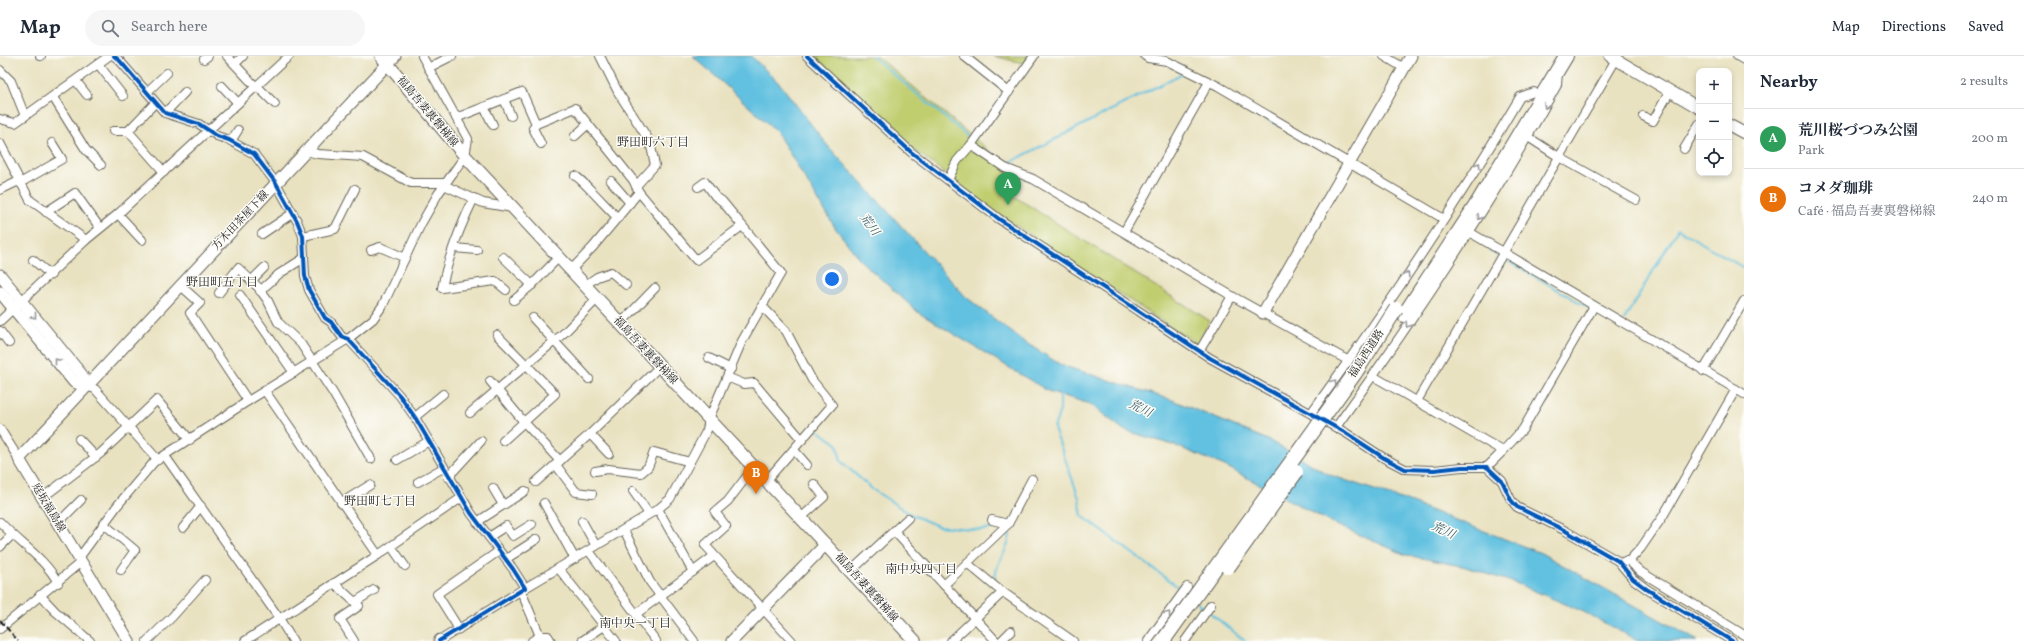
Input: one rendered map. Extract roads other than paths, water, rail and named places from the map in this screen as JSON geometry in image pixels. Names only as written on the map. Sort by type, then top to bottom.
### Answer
[{"type":"highway","name":"福島西道路","points":[[1167,640],[1359,382],[1555,56]]},
{"type":"highway","name":"福島西道路","points":[[1400,312],[1475,207],[1566,56]]},
{"type":"main road","name":"福島吾妻裏磐梯線","points":[[388,59],[465,156],[584,286],[802,517],[915,641]]},
{"type":"street","points":[[0,119],[15,123],[76,81],[109,56]]},
{"type":"street","points":[[114,56],[165,113],[199,124],[209,131],[254,154],[276,183],[293,213],[303,236],[306,282],[325,318],[331,322],[342,337],[348,339],[400,396],[415,417],[461,498],[477,522],[506,559],[523,590],[540,636]]},
{"type":"street","points":[[227,56],[275,104]]},
{"type":"street","points":[[235,64],[243,56]]},
{"type":"street","points":[[0,321],[51,275],[86,240],[118,214],[289,56]]},
{"type":"street","points":[[0,629],[40,595],[58,583],[80,560],[104,524],[143,475],[162,458],[248,401],[348,339],[373,319],[383,305],[404,257],[421,224],[445,184],[465,156],[468,139],[422,56]]},
{"type":"street","points":[[428,68],[452,56]]},
{"type":"street","points":[[570,271],[618,218],[630,203],[655,165],[650,142],[618,92],[600,56]]},
{"type":"street","points":[[807,56],[911,152],[999,219],[1200,350],[1266,390],[1336,427],[1405,469],[1434,470],[1462,467],[1487,467],[1502,481],[1511,500],[1517,507],[1564,530],[1618,561],[1633,579],[1648,590],[1732,641]]},
{"type":"street","points":[[964,56],[1008,92]]},
{"type":"street","points":[[948,180],[957,161],[971,145],[1034,56]]},
{"type":"street","points":[[1145,56],[1148,58],[1170,59],[1444,219]]},
{"type":"street","points":[[1384,56],[1404,68]]},
{"type":"street","points":[[1263,313],[1411,56]]},
{"type":"street","points":[[1737,56],[1744,60]]},
{"type":"street","points":[[1417,401],[1560,157],[1615,57],[1696,106]]},
{"type":"street","name":"方木田茶屋下線","points":[[85,386],[306,151],[388,59]]},
{"type":"street","points":[[98,64],[123,96]]},
{"type":"street","points":[[0,70],[10,81],[26,116]]},
{"type":"street","points":[[1336,427],[1373,376],[1470,233],[1558,86],[1558,70]]},
{"type":"street","points":[[147,92],[167,73]]},
{"type":"street","points":[[76,81],[87,95]]},
{"type":"street","points":[[1124,232],[1209,82]]},
{"type":"street","points":[[222,86],[238,103]]},
{"type":"street","points":[[1643,116],[1653,121],[1670,91]]},
{"type":"street","points":[[165,113],[185,92]]},
{"type":"street","points":[[456,118],[522,92],[536,124]]},
{"type":"street","points":[[1311,413],[1349,361],[1444,219],[1520,97],[1534,92]]},
{"type":"street","points":[[53,97],[86,150],[101,165]]},
{"type":"street","points":[[504,99],[511,116]]},
{"type":"street","points":[[113,131],[128,131],[155,102]]},
{"type":"street","points":[[484,107],[493,125]]},
{"type":"street","points":[[541,144],[533,128],[536,124],[575,108],[696,260],[742,226]]},
{"type":"street","points":[[575,136],[588,124]]},
{"type":"street","points":[[1732,127],[1744,134]]},
{"type":"street","points":[[1684,149],[1696,129]]},
{"type":"street","points":[[231,141],[238,130]]},
{"type":"street","points":[[128,131],[164,172]]},
{"type":"street","points":[[1528,137],[1636,200]]},
{"type":"street","points":[[0,143],[30,200],[86,240]]},
{"type":"street","points":[[0,190],[20,182],[62,159],[52,143]]},
{"type":"street","points":[[971,145],[1005,168],[1033,179],[1232,296],[1349,361]]},
{"type":"street","points":[[306,151],[318,154],[363,158],[411,183],[445,184],[483,203],[514,208]]},
{"type":"street","points":[[575,176],[580,177],[596,198],[618,218]]},
{"type":"street","points":[[612,181],[630,203]]},
{"type":"street","points":[[440,641],[624,530],[658,509],[670,499],[707,430],[709,419],[742,341],[783,271],[742,226],[722,201],[715,196],[705,182],[698,187]]},
{"type":"street","points":[[303,236],[335,229],[355,189]]},
{"type":"street","points":[[46,212],[75,193],[100,228]]},
{"type":"street","points":[[474,198],[462,223],[442,288],[495,281],[506,290]]},
{"type":"street","points":[[262,234],[293,213]]},
{"type":"street","points":[[118,214],[142,240]]},
{"type":"street","points":[[1470,233],[1744,394]]},
{"type":"street","points":[[371,250],[380,247],[404,257]]},
{"type":"street","points":[[454,248],[478,250]]},
{"type":"street","points":[[503,257],[532,286]]},
{"type":"street","points":[[260,290],[279,274],[304,258]]},
{"type":"street","points":[[514,300],[532,286],[558,258]]},
{"type":"street","points":[[33,260],[51,275]]},
{"type":"street","points":[[219,293],[238,268],[260,290],[268,301],[278,322],[301,344],[313,361],[371,459]]},
{"type":"street","points":[[251,281],[264,268]]},
{"type":"street","points":[[584,286],[598,277],[611,272],[626,285]]},
{"type":"street","points":[[0,275],[18,305],[74,382],[95,389],[128,427],[162,458],[201,506],[279,618],[293,641]]},
{"type":"street","points":[[180,285],[200,303],[190,313],[248,401]]},
{"type":"street","points":[[620,324],[655,288]]},
{"type":"street","points":[[0,292],[18,305]]},
{"type":"street","points":[[240,295],[294,373]]},
{"type":"street","points":[[1200,350],[1232,296]]},
{"type":"street","points":[[470,413],[554,340],[597,299]]},
{"type":"street","points":[[1704,371],[1744,301]]},
{"type":"street","points":[[762,306],[786,331],[812,380],[832,405],[767,480]]},
{"type":"street","points":[[1487,467],[1523,429],[1594,306]]},
{"type":"street","points":[[533,318],[589,379]]},
{"type":"street","points":[[0,331],[9,343]]},
{"type":"street","points":[[497,335],[555,394],[503,441]]},
{"type":"street","points":[[709,358],[731,369]]},
{"type":"street","points":[[536,482],[590,434],[660,366]]},
{"type":"street","points":[[1373,376],[1503,451]]},
{"type":"street","points":[[727,377],[744,384],[754,383],[802,440]]},
{"type":"street","points":[[490,381],[558,463],[576,492],[592,494]]},
{"type":"street","points":[[0,429],[3,442],[18,459],[85,386]]},
{"type":"street","points":[[1629,561],[1641,548],[1663,516],[1736,390]]},
{"type":"street","points":[[265,391],[378,555]]},
{"type":"street","points":[[415,417],[442,394]]},
{"type":"street","points":[[42,498],[96,457],[157,400],[190,440]]},
{"type":"street","points":[[590,434],[609,454]]},
{"type":"street","points":[[79,440],[96,457]]},
{"type":"street","points":[[397,460],[429,441]]},
{"type":"street","points":[[448,477],[481,441]]},
{"type":"street","points":[[794,450],[808,465]]},
{"type":"street","points":[[596,471],[608,469],[641,473],[648,467],[654,452],[690,462]]},
{"type":"street","name":"庭坂福島線","points":[[18,459],[129,641]]},
{"type":"street","points":[[754,467],[728,501],[715,512],[726,526],[705,545],[792,641]]},
{"type":"street","points":[[418,482],[443,468]]},
{"type":"street","points":[[944,585],[1008,524],[1032,479]]},
{"type":"street","points":[[802,517],[824,497],[814,484]]},
{"type":"street","points":[[342,503],[370,485]]},
{"type":"street","points":[[493,488],[503,505]]},
{"type":"street","points":[[477,522],[525,491]]},
{"type":"street","points":[[632,491],[649,514]]},
{"type":"street","points":[[245,641],[378,555],[461,498]]},
{"type":"street","points":[[58,523],[82,500]]},
{"type":"street","points":[[544,503],[575,559]]},
{"type":"street","points":[[183,528],[201,506]]},
{"type":"street","points":[[658,509],[693,572]]},
{"type":"street","points":[[851,571],[908,518]]},
{"type":"street","points":[[992,520],[1008,524]]},
{"type":"street","points":[[582,521],[593,548],[636,614],[656,641]]},
{"type":"street","points":[[0,522],[12,535],[44,563],[58,583]]},
{"type":"street","points":[[104,524],[135,550],[121,570]]},
{"type":"street","points":[[489,537],[506,526],[513,536],[532,524]]},
{"type":"street","points":[[624,530],[643,568],[660,596],[694,641]]},
{"type":"street","points":[[894,531],[996,641]]},
{"type":"street","points":[[0,547],[12,535]]},
{"type":"street","points":[[506,559],[537,539]]},
{"type":"street","points":[[732,641],[826,544]]},
{"type":"street","points":[[391,546],[405,566]]},
{"type":"street","points":[[459,629],[437,594],[499,551]]},
{"type":"street","points":[[636,614],[714,556]]},
{"type":"street","points":[[1618,561],[1629,561],[1641,572],[1744,635]]},
{"type":"street","points":[[967,563],[999,591],[1073,641]]},
{"type":"street","points":[[559,569],[616,641]]},
{"type":"street","points":[[147,641],[172,617],[204,580]]},
{"type":"street","points":[[334,583],[359,606],[340,619],[354,641]]},
{"type":"street","points":[[1148,641],[1187,587]]},
{"type":"street","points":[[355,602],[374,590]]},
{"type":"street","points":[[951,641],[975,618],[999,591]]},
{"type":"street","points":[[40,595],[55,611],[90,641]]},
{"type":"street","points":[[1185,641],[1211,605]]},
{"type":"street","points":[[582,641],[604,626]]},
{"type":"street","points":[[1001,641],[1011,631]]},
{"type":"street","points":[[532,641],[540,636],[548,636],[551,641]]},
{"type":"water","name":"荒川","points":[[693,56],[751,56],[780,84],[827,145],[966,297],[1023,341],[1061,365],[1172,400],[1268,440],[1330,475],[1401,499],[1541,553],[1698,641],[1638,641],[1584,612],[1518,584],[1466,567],[1406,555],[1334,524],[1225,466],[1176,446],[1124,430],[1090,404],[1048,391],[919,313],[862,262],[836,229],[776,131]]},
{"type":"waterway","points":[[872,56],[972,140]]},
{"type":"waterway","points":[[989,152],[1007,164],[1183,73]]},
{"type":"waterway","points":[[1196,79],[1206,85]]},
{"type":"waterway","points":[[1210,87],[1279,126]]},
{"type":"waterway","points":[[1624,320],[1678,229],[1744,268]]},
{"type":"waterway","points":[[1489,250],[1499,256]]},
{"type":"waterway","points":[[1503,258],[1591,309]]},
{"type":"waterway","points":[[1594,311],[1616,324],[1618,323]]},
{"type":"waterway","points":[[1060,392],[1060,410],[1054,428],[1079,498],[1082,516],[1182,590]]},
{"type":"waterway","points":[[815,428],[837,444],[841,461],[845,465],[872,489],[910,514],[938,526],[982,530],[1000,527]]},
{"type":"waterway","points":[[995,583],[997,568],[1009,541],[1010,534],[1006,529]]},
{"type":"waterway","points":[[1198,603],[1205,609]]},
{"type":"waterway","points":[[1209,612],[1245,641]]},
{"type":"tunnel","points":[[1349,361],[1373,376]]},
{"type":"railway","points":[[0,620],[18,641]]},
{"type":"place","name":"荒川桜づつみ公園","points":[[1008,205]]},
{"type":"place","name":"コメダ珈琲","points":[[756,494]]},
{"type":"district","name":"野田町六丁目","points":[[653,143]]},
{"type":"district","name":"野田町五丁目","points":[[222,283]]},
{"type":"district","name":"野田町七丁目","points":[[380,502]]},
{"type":"district","name":"南中央四丁目","points":[[921,570]]},
{"type":"district","name":"南中央一丁目","points":[[635,624]]}]
